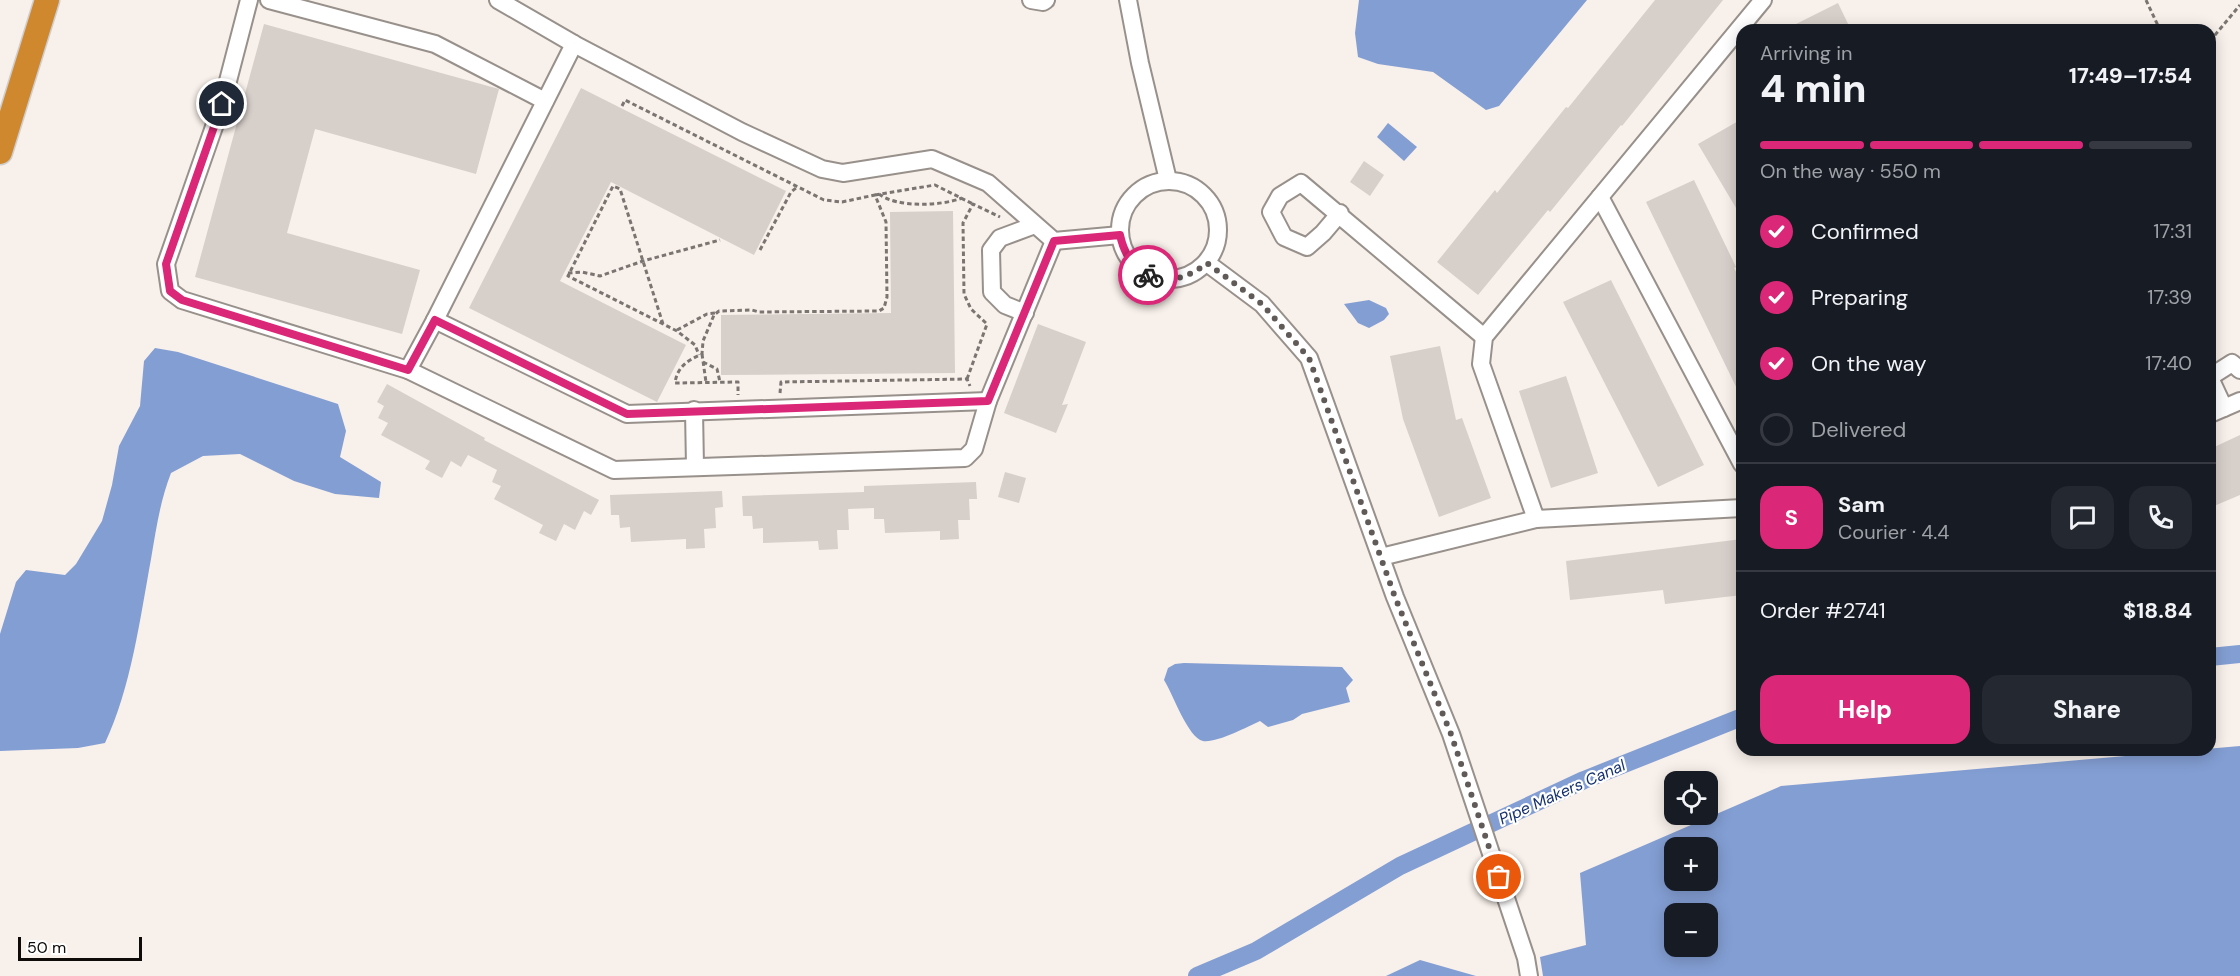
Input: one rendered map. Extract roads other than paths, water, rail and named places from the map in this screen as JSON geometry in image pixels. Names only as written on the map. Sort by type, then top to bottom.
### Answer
[{"type":"highway","points":[[0,152],[47,0]]},
{"type":"street","points":[[249,0],[222,104],[166,264],[170,291],[182,300],[408,370],[614,470],[965,458],[974,448],[982,401],[1025,313],[1054,241]]},
{"type":"street","points":[[269,0],[435,44],[545,101]]},
{"type":"street","points":[[498,0],[574,44],[742,132],[822,168],[843,173],[932,159],[988,183],[1054,241],[1120,235]]},
{"type":"street","points":[[1031,0],[1042,2],[1046,0]]},
{"type":"street","points":[[1128,0],[1140,63],[1168,180]]},
{"type":"street","points":[[1747,24],[1763,0]]},
{"type":"street","points":[[1536,519],[1481,364],[1484,337],[1600,197],[1736,39]]},
{"type":"street","points":[[408,370],[574,44]]},
{"type":"street","points":[[1168,180],[1184,183],[1199,190],[1210,202],[1217,217],[1219,233],[1215,249],[1207,263],[1194,273],[1179,279],[1162,279],[1146,274],[1133,264],[1124,251],[1120,235],[1120,219],[1127,204],[1137,191],[1152,183],[1168,180]]},
{"type":"street","points":[[1600,197],[1736,453]]},
{"type":"street","points":[[1340,213],[1484,337]]},
{"type":"street","points":[[1025,313],[1005,305],[992,292],[991,250],[1000,238],[1035,225]]},
{"type":"street","points":[[1207,263],[1262,304],[1309,358],[1381,557],[1451,734],[1526,958],[1529,976]]},
{"type":"street","points":[[435,320],[627,414],[738,408],[982,401]]},
{"type":"street","points":[[2216,373],[2232,363],[2240,370]]},
{"type":"street","points":[[2217,411],[2240,401]]},
{"type":"street","points":[[694,410],[695,467]]},
{"type":"street","points":[[1381,557],[1536,519],[1736,508]]},
{"type":"water","points":[[1359,0],[1587,0],[1499,106],[1486,110],[1433,72],[1378,64],[1358,57],[1355,33]]},
{"type":"water","points":[[1388,123],[1417,147],[1404,161],[1377,137]]},
{"type":"water","points":[[1369,300],[1386,308],[1389,314],[1384,320],[1369,328],[1358,323],[1344,304]]},
{"type":"water","points":[[155,348],[178,352],[338,404],[346,431],[340,457],[381,482],[379,498],[335,494],[294,481],[240,454],[203,456],[171,473],[159,516],[128,676],[105,743],[78,748],[0,751],[0,634],[16,582],[26,570],[65,575],[76,564],[102,521],[119,446],[140,406],[144,361]]},
{"type":"water","points":[[1184,663],[1342,667],[1353,680],[1346,688],[1350,702],[1302,714],[1293,720],[1268,727],[1260,721],[1224,737],[1203,741],[1197,738],[1186,724],[1164,680],[1168,668]]},
{"type":"water","points":[[2240,746],[2240,976],[1543,976],[1540,957],[1586,945],[1580,873],[1691,825],[1718,825],[1718,813],[1781,786],[2125,756],[2216,756],[2216,748]]},
{"type":"water","points":[[1420,960],[1476,976],[1386,976]]},
{"type":"waterway","name":"Pipe Makers Canal","points":[[2216,656],[2240,654]]},
{"type":"waterway","name":"Pipe Makers Canal","points":[[1197,976],[1256,951],[1400,866],[1584,780],[1736,719]]}]
